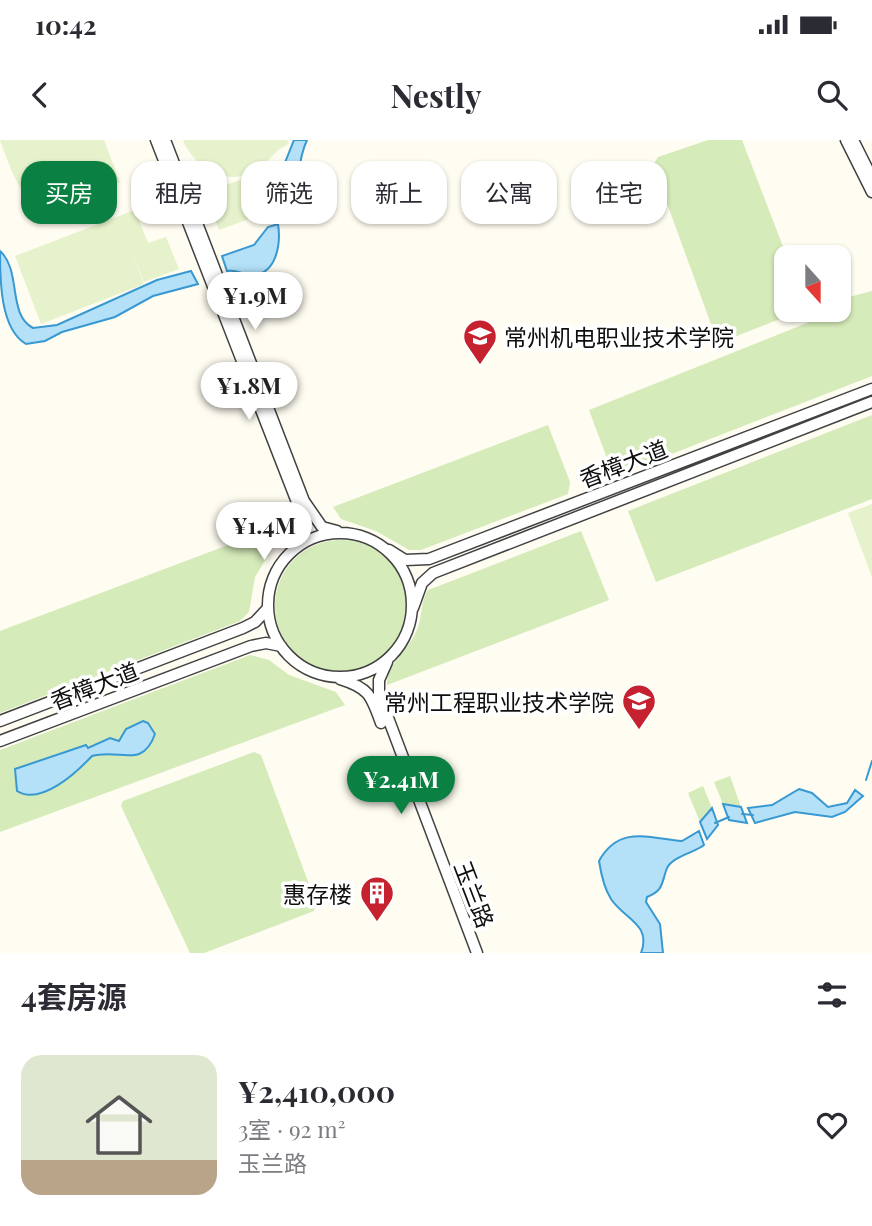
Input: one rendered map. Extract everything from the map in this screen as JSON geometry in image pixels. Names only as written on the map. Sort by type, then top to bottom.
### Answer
[{"type":"street","points":[[156,140],[302,515],[299,545]]},
{"type":"street","points":[[165,140],[304,502],[322,527],[374,540],[389,550],[408,577],[413,608],[410,625],[394,654],[368,672],[332,677],[299,664],[281,646],[271,626],[268,608],[274,575],[285,558],[299,545],[319,535],[341,532]]},
{"type":"street","points":[[846,140],[872,192]]},
{"type":"street","points":[[853,140],[872,178]]},
{"type":"street","name":"香樟大道","points":[[389,550],[405,560],[429,559],[872,389]]},
{"type":"street","name":"香樟大道","points":[[413,608],[422,583],[433,573],[872,402]]},
{"type":"street","name":"香樟大道","points":[[0,721],[243,628],[255,622],[268,608]]},
{"type":"street","name":"香樟大道","points":[[0,741],[251,646],[265,643],[281,646]]},
{"type":"street","name":"玉兰路","points":[[394,654],[383,666],[379,694],[477,953]]},
{"type":"street","name":"玉兰路","points":[[332,677],[360,685],[371,695],[470,953]]},
{"type":"green space","points":[[0,140],[104,140],[112,161],[21,161],[21,189]]},
{"type":"green space","points":[[183,140],[287,140],[289,144],[267,161],[241,161],[241,176],[237,177],[227,176],[227,161],[197,161]]},
{"type":"green space","points":[[708,140],[742,140],[782,245],[774,245],[774,321],[724,341],[715,335],[667,203],[667,161],[656,161],[658,157]]},
{"type":"green space","points":[[241,179],[241,222],[219,230],[217,224],[227,224],[227,185]]},
{"type":"green space","points":[[131,212],[131,224],[141,224],[148,243],[166,237],[179,269],[144,282],[131,250],[144,284],[41,324],[15,256],[98,224],[117,224],[117,217]]},
{"type":"green space","points":[[872,291],[872,376],[620,474],[611,469],[589,410],[808,322],[851,322],[851,297]]},
{"type":"green space","points":[[872,415],[872,499],[656,582],[628,511]]},
{"type":"green space","points":[[548,425],[570,482],[568,494],[421,550],[409,550],[376,531],[341,519],[333,507]]},
{"type":"green space","points":[[872,504],[872,577],[848,513]]},
{"type":"green space","points":[[273,528],[275,536],[272,549],[255,577],[249,612],[240,621],[0,713],[0,631]]},
{"type":"green space","points":[[581,531],[609,600],[387,685],[391,669],[415,635],[428,590]]},
{"type":"green space","points":[[341,540],[366,545],[378,551],[396,569],[402,581],[407,606],[402,631],[396,643],[378,661],[366,667],[341,672],[316,667],[304,661],[286,643],[280,631],[275,606],[280,581],[286,569],[304,551],[316,545]]},
{"type":"green space","points":[[250,655],[269,660],[289,675],[336,692],[345,705],[0,832],[0,750]]},
{"type":"green space","points":[[254,752],[261,755],[316,903],[314,911],[204,953],[190,953],[121,806],[123,801]]},
{"type":"green space","points":[[730,776],[741,807],[723,804],[714,782]]},
{"type":"green space","points":[[703,786],[712,808],[700,822],[688,793]]},
{"type":"water","points":[[294,140],[307,140],[300,161],[286,161]]},
{"type":"water","points":[[278,224],[279,240],[275,257],[266,271],[249,275],[227,271],[222,256],[254,245],[268,227]]},
{"type":"water","points":[[0,251],[11,270],[20,313],[33,328],[57,325],[157,280],[191,271],[198,284],[153,296],[115,317],[62,332],[45,341],[26,344],[17,337],[6,315],[1,289]]},
{"type":"water","points":[[143,721],[148,723],[155,734],[144,752],[129,756],[92,756],[68,778],[47,791],[26,794],[17,791],[15,769],[86,745],[88,748],[110,738],[119,741],[126,729]]},
{"type":"water","points":[[799,789],[812,793],[828,807],[847,803],[855,790],[863,796],[845,812],[832,817],[795,812],[755,823],[748,808],[772,805]]},
{"type":"water","points":[[723,804],[741,807],[747,823],[729,820]]},
{"type":"water","points":[[712,808],[718,825],[707,839],[700,822]]},
{"type":"water","points":[[699,831],[704,845],[670,864],[659,889],[647,897],[646,902],[660,924],[663,953],[641,953],[643,935],[640,928],[611,899],[603,881],[599,861],[616,842],[625,838],[635,836],[682,841]]},
{"type":"waterway","points":[[866,780],[872,761]]},
{"type":"waterway","points":[[742,814],[753,815]]},
{"type":"waterway","points":[[715,823],[729,817]]},
{"type":"place","name":"常州机电职业技术学院","points":[[480,366]]},
{"type":"place","name":"常州工程职业技术学院","points":[[639,731]]},
{"type":"place","name":"惠存楼","points":[[377,923]]}]
